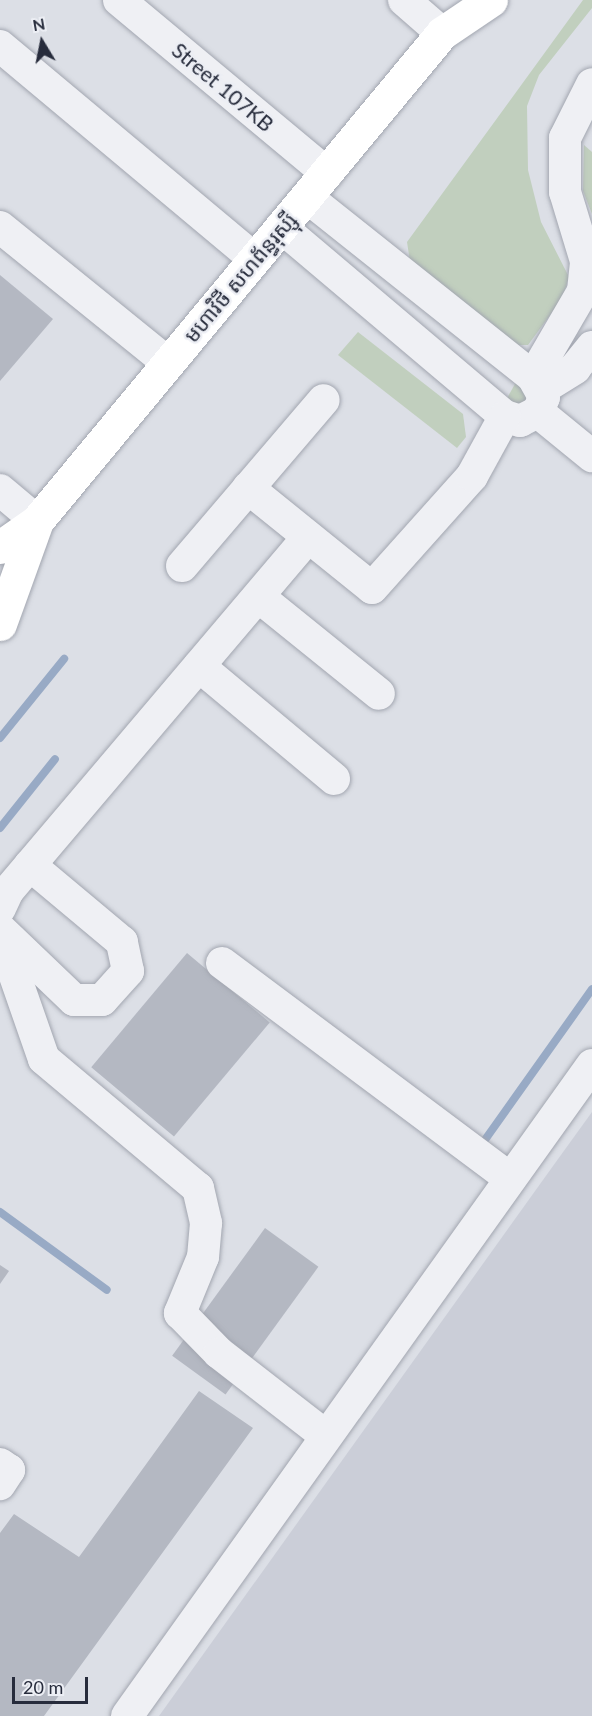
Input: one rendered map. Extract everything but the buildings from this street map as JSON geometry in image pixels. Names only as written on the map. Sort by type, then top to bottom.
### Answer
[{"type":"highway","name":"មហាវិថី សហព័ន្ធរុស្ស៊ី","points":[[0,548],[37,521],[317,185],[442,33],[456,0]]},
{"type":"highway","name":"មហាវិថី សហព័ន្ធរុស្ស៊ី","points":[[442,33],[491,0]]},
{"type":"highway","name":"មហាវិថី សហព័ន្ធរុស្ស៊ី","points":[[0,624],[37,521]]},
{"type":"street","name":"Street 107KB","points":[[119,0],[534,388],[592,456]]},
{"type":"street","points":[[404,0],[442,33]]},
{"type":"street","points":[[0,46],[255,259]]},
{"type":"street","points":[[281,227],[501,410],[520,421],[583,291],[586,261],[566,192],[565,138],[592,84]]},
{"type":"street","points":[[0,227],[168,363]]},
{"type":"street","points":[[248,489],[372,588],[472,476],[501,410],[501,381],[534,388],[575,368],[592,347]]},
{"type":"street","points":[[182,566],[324,400]]},
{"type":"street","points":[[0,490],[37,521]]},
{"type":"street","points":[[0,908],[30,865],[308,537]]},
{"type":"street","points":[[259,597],[379,694]]},
{"type":"street","points":[[199,666],[334,779]]},
{"type":"street","points":[[0,931],[74,1000],[102,1000],[128,971],[122,942],[30,865]]},
{"type":"street","points":[[0,931],[44,1059],[198,1188],[206,1223],[203,1257],[180,1313],[219,1353],[326,1436]]},
{"type":"street","points":[[222,963],[509,1178]]},
{"type":"street","points":[[127,1716],[509,1178],[592,1065]]},
{"type":"street","points":[[0,1464],[9,1470],[0,1484]]},
{"type":"shaded area","points":[[592,1112],[592,1716],[159,1716],[553,1166]]},
{"type":"green space","points":[[583,0],[592,0],[592,8],[539,75],[527,106],[528,170],[541,222],[569,277],[562,299],[528,345],[501,345],[411,268],[407,242]]},
{"type":"green space","points":[[584,145],[592,152],[592,214],[583,191]]},
{"type":"green space","points":[[358,332],[463,414],[466,437],[457,448],[338,355]]},
{"type":"green space","points":[[515,384],[528,385],[528,410],[506,400]]},
{"type":"waterway","points":[[0,738],[64,659]]},
{"type":"waterway","points":[[0,828],[55,759]]},
{"type":"waterway","points":[[482,1144],[592,989]]},
{"type":"waterway","points":[[0,1212],[107,1290]]}]
